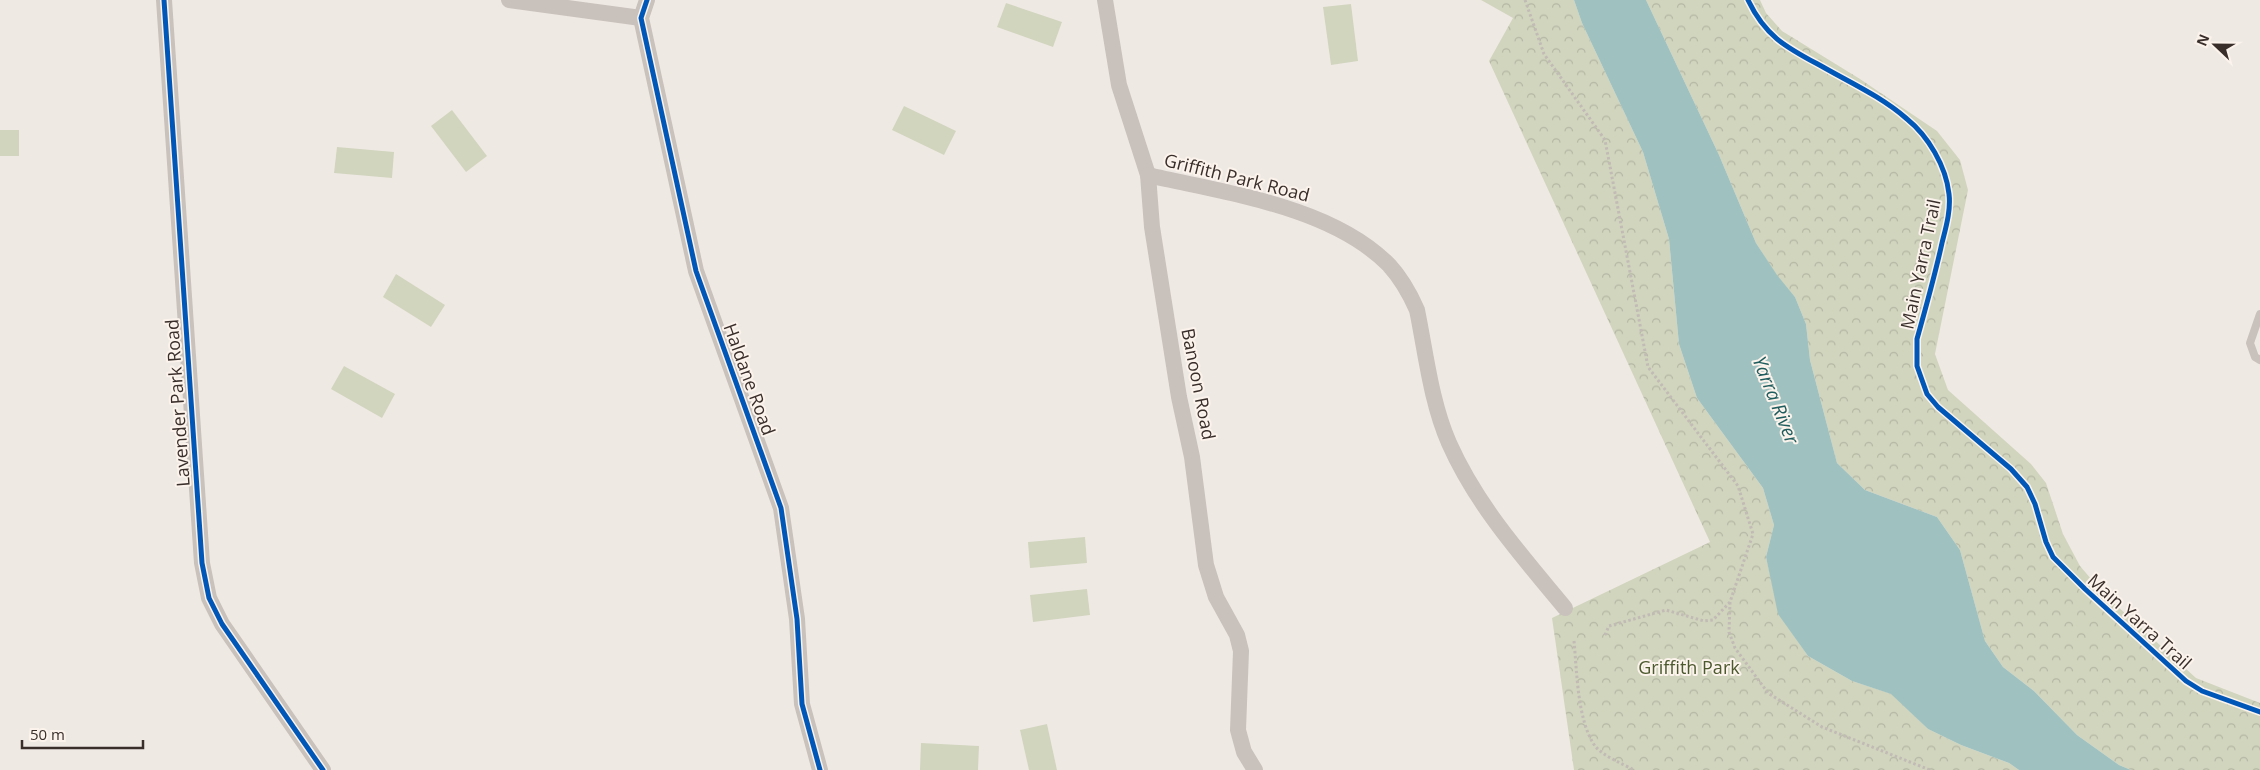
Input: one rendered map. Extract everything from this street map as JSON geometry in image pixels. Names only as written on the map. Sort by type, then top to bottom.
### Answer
[{"type":"street","name":"Lavender Park Road","points":[[164,0],[202,563],[209,598],[222,624],[323,770]]},
{"type":"street","points":[[510,0],[642,18]]},
{"type":"street","name":"Haldane Road","points":[[647,0],[642,18],[696,271],[782,508],[797,619],[802,704],[820,770]]},
{"type":"street","name":"Banoon Road","points":[[1106,0],[1119,85],[1148,174],[1152,227],[1179,397],[1192,457],[1206,565],[1216,597],[1237,635],[1241,666],[1238,730],[1244,752],[1255,770]]},
{"type":"street","name":"Griffith Park Road","points":[[1148,174],[1288,208],[1320,220],[1358,242],[1389,265],[1406,289],[1417,310],[1437,407],[1449,442],[1465,474],[1491,517],[1565,608]]},
{"type":"lane","points":[[2260,314],[2250,343],[2255,357],[2260,360]]},
{"type":"path","points":[[1526,0],[1544,54],[1605,140],[1648,367],[1738,486],[1753,534],[1730,602],[1729,632],[1735,648],[1768,693],[1822,727],[1930,770]]},
{"type":"path","points":[[1604,636],[1609,626],[1666,610],[1704,621],[1713,620],[1730,602]]},
{"type":"path","points":[[1574,641],[1581,707],[1588,732],[1596,747],[1634,770]]},
{"type":"green space","name":"Griffith Park","points":[[1481,0],[1574,0],[1582,23],[1643,152],[1669,239],[1679,344],[1697,398],[1763,488],[1774,525],[1766,557],[1779,614],[1808,656],[1852,681],[1892,694],[1928,729],[1961,745],[2009,763],[2019,770],[1574,770],[1552,618],[1710,542],[1489,61],[1513,18]]},
{"type":"green space","points":[[1646,0],[1760,0],[1766,13],[1782,31],[1860,79],[1937,131],[1960,160],[1968,190],[1935,354],[1948,390],[2031,464],[2046,483],[2063,534],[2080,566],[2104,594],[2196,678],[2260,703],[2260,770],[2131,770],[2119,765],[2077,735],[2034,691],[2003,667],[1985,641],[1960,550],[1937,517],[1865,490],[1837,463],[1810,360],[1806,324],[1795,297],[1777,276],[1756,243],[1719,155]]},
{"type":"green space","points":[[1006,3],[1062,22],[1053,47],[997,27]]},
{"type":"green space","points":[[1351,4],[1358,61],[1331,65],[1323,7]]},
{"type":"green space","points":[[904,106],[956,131],[944,155],[892,130]]},
{"type":"green space","points":[[452,110],[487,156],[466,172],[431,126]]},
{"type":"green space","points":[[0,130],[19,130],[19,156],[0,156]]},
{"type":"green space","points":[[337,147],[394,152],[392,178],[334,173]]},
{"type":"green space","points":[[396,274],[445,305],[431,327],[383,297]]},
{"type":"green space","points":[[344,366],[395,394],[382,418],[331,389]]},
{"type":"green space","points":[[1085,537],[1087,563],[1030,568],[1028,542]]},
{"type":"green space","points":[[1087,589],[1090,615],[1033,622],[1030,595]]},
{"type":"green space","points":[[1047,724],[1057,770],[1029,770],[1020,730]]},
{"type":"green space","points":[[921,743],[979,746],[978,770],[920,770]]},
{"type":"water","name":"Yarra River","points":[[1574,0],[1646,0],[1719,155],[1756,243],[1777,275],[1795,297],[1806,324],[1810,360],[1837,463],[1865,490],[1937,517],[1960,550],[1985,641],[2003,667],[2034,691],[2077,735],[2119,765],[2131,770],[2019,770],[2009,763],[1961,745],[1928,729],[1891,694],[1852,681],[1808,656],[1778,614],[1766,557],[1774,525],[1763,488],[1697,398],[1679,344],[1669,239],[1643,152],[1582,23]]},
{"type":"cycle path","points":[[164,0],[202,563],[209,598],[222,624],[323,770]]},
{"type":"cycle path","points":[[647,0],[641,18],[696,271],[781,508],[797,619],[802,704],[820,770]]},
{"type":"cycle path","name":"Main Yarra Trail","points":[[1748,0],[1762,24],[1779,41],[1877,97],[1907,119],[1929,143],[1940,162],[1947,183],[1949,212],[1917,339],[1917,366],[1927,394],[1938,407],[2011,469],[2027,487],[2035,504],[2046,542],[2053,557],[2085,589],[2186,681],[2202,691],[2260,712]]}]
